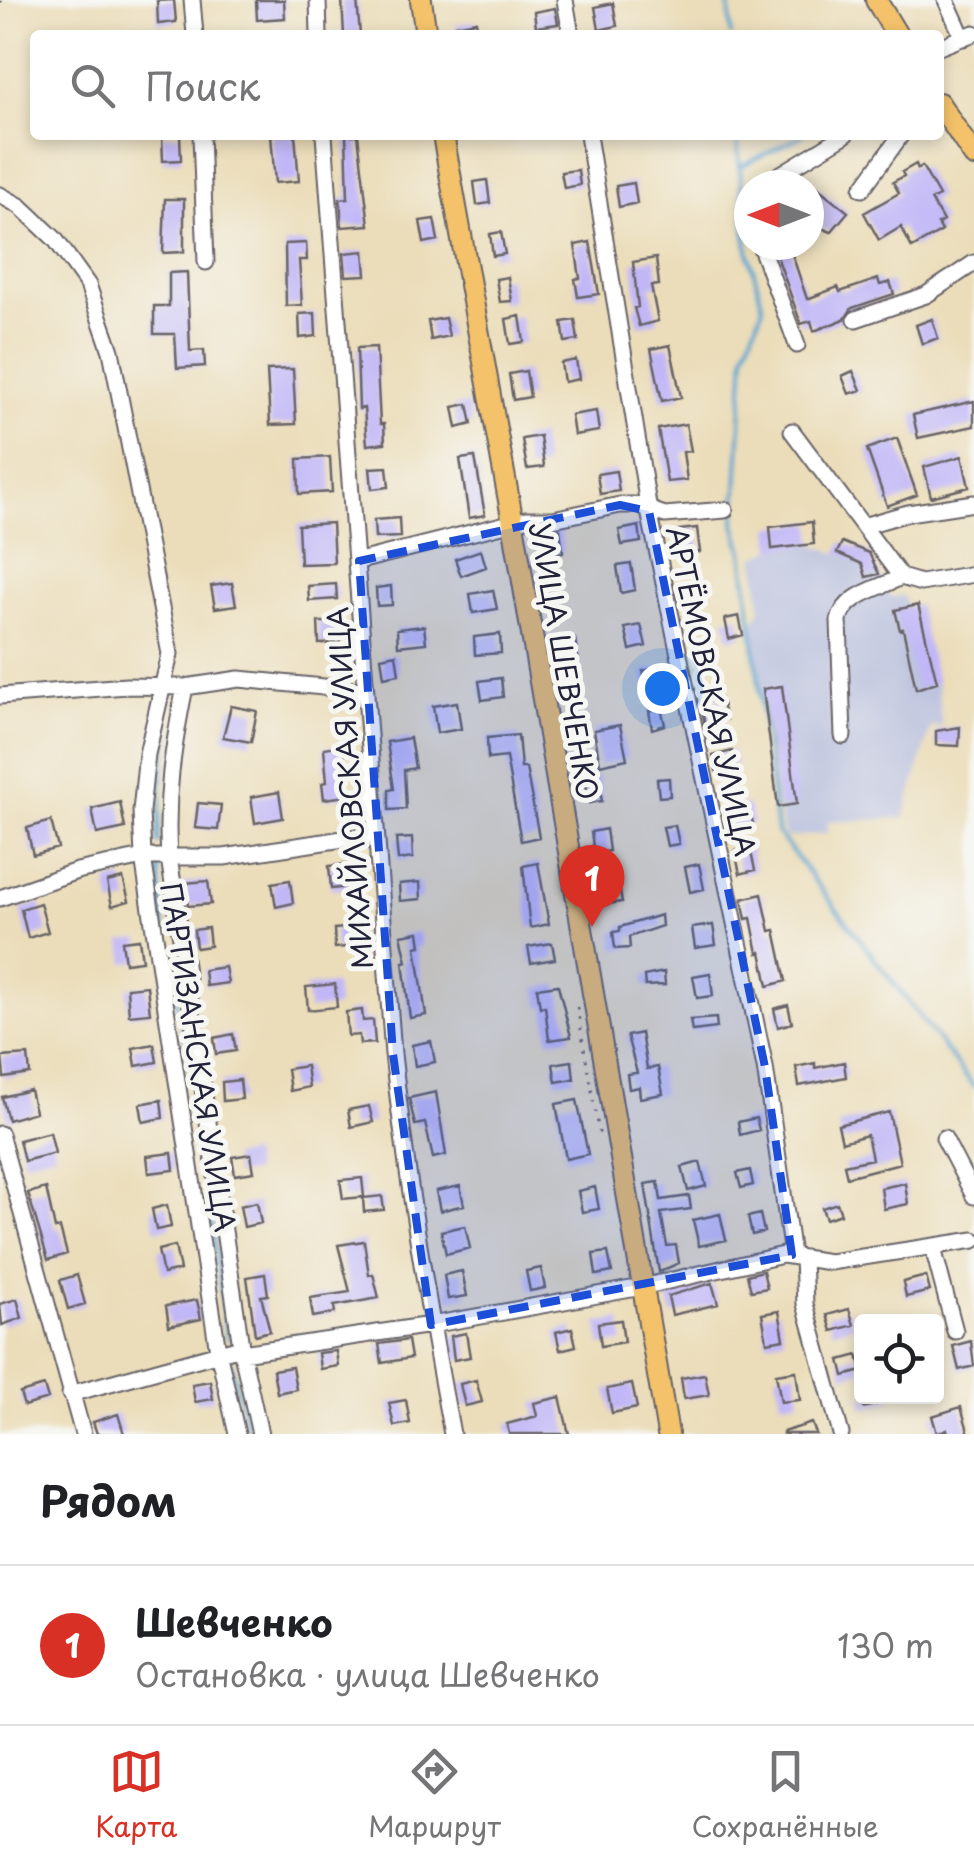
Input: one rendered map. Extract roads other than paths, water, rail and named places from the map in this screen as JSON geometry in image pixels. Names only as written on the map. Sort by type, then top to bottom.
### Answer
[{"type":"main road","points":[[421,0],[425,30]]},
{"type":"main road","points":[[876,0],[894,30]]},
{"type":"main road","points":[[944,111],[974,156]]},
{"type":"main road","name":"УЛИЦА ШЕВЧЕНКО","points":[[444,140],[668,1434]]},
{"type":"street","points":[[192,0],[195,30]]},
{"type":"street","points":[[318,0],[319,30]]},
{"type":"street","points":[[565,0],[570,30]]},
{"type":"street","points":[[944,45],[968,36],[946,0]]},
{"type":"street","points":[[202,140],[206,262]]},
{"type":"street","name":"МИХАЙЛОВСКАЯ УЛИЦА","points":[[324,140],[400,1123],[452,1434]]},
{"type":"street","name":"АРТЁМОВСКАЯ УЛИЦА","points":[[589,140],[649,511],[765,1068],[805,1304],[841,1434]]},
{"type":"street","points":[[788,170],[837,140]]},
{"type":"street","points":[[862,190],[897,140]]},
{"type":"street","name":"ПАРТИЗАНСКАЯ УЛИЦА","points":[[0,195],[20,206],[54,239],[88,285],[111,352],[170,654],[147,754],[141,811],[143,858],[218,1351],[237,1434]]},
{"type":"street","points":[[766,260],[798,346]]},
{"type":"street","points":[[856,319],[926,294],[974,263]]},
{"type":"street","points":[[792,431],[901,577],[922,583],[974,574]]},
{"type":"street","points":[[863,526],[908,513],[974,503]]},
{"type":"street","points":[[359,561],[513,523],[620,505],[636,505],[666,515],[725,510]]},
{"type":"street","points":[[844,736],[839,621],[842,608],[901,577]]},
{"type":"street","points":[[0,696],[126,686],[185,688],[238,679],[366,692]]},
{"type":"street","name":"ПАРТИЗАНСКАЯ УЛИЦА","points":[[185,688],[170,761],[168,857],[242,1350],[260,1434]]},
{"type":"street","points":[[0,898],[77,871],[143,858],[224,858],[376,834]]},
{"type":"street","points":[[0,1134],[83,1434]]},
{"type":"street","points":[[944,1138],[974,1196]]},
{"type":"street","points":[[70,1394],[218,1351],[431,1326],[798,1257],[830,1262],[974,1240]]},
{"type":"street","points":[[933,1248],[955,1331]]},
{"type":"waterway","points":[[729,0],[731,30]]},
{"type":"waterway","points":[[737,140],[747,245],[763,307],[745,353],[735,524],[743,552],[777,832],[974,1087]]},
{"type":"waterway","points":[[739,167],[793,140]]},
{"type":"waterway","points":[[158,843],[169,735]]},
{"type":"waterway","points":[[158,862],[165,938],[194,1091],[227,1339]]},
{"type":"waterway","points":[[231,1362],[249,1434]]},
{"type":"place","name":"Шевченко","points":[[592,927]]}]
